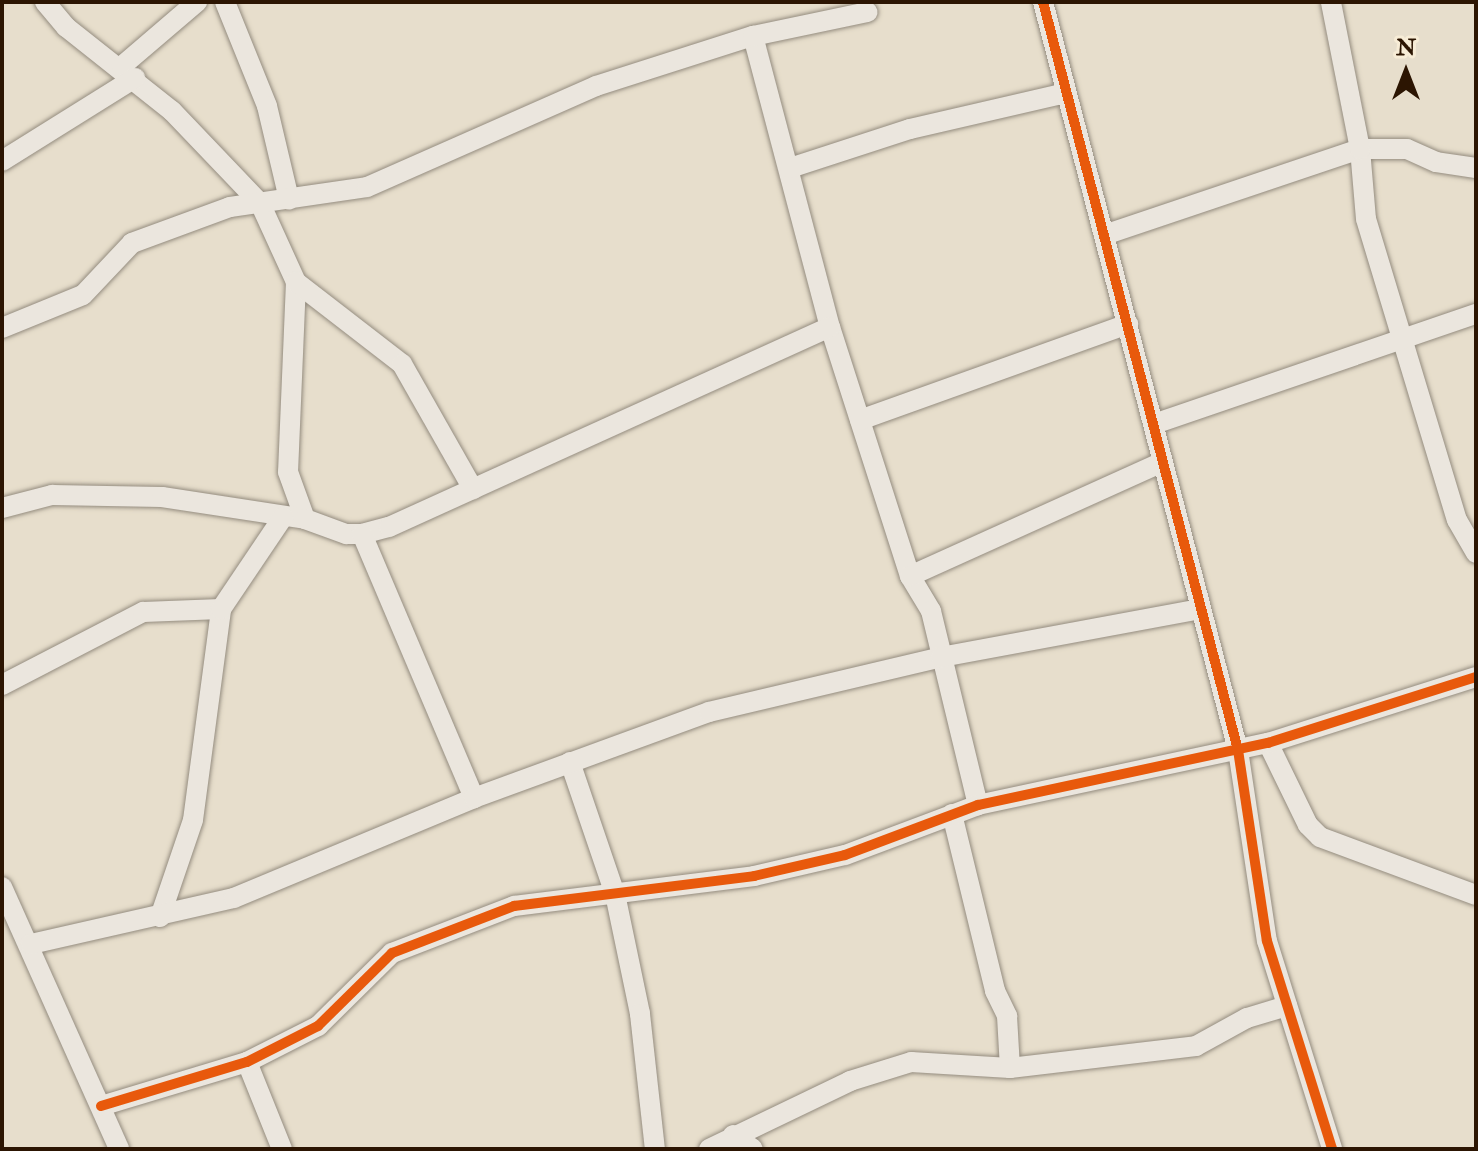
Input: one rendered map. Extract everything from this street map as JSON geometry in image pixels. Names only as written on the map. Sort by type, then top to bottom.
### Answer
[{"type":"street","points":[[45,2],[66,27],[129,72],[260,203],[296,282],[288,462],[305,519]]},
{"type":"street","points":[[2,161],[129,72],[197,2]]},
{"type":"street","points":[[225,2],[267,106],[289,199]]},
{"type":"street","points":[[1043,2],[1238,750],[1267,941],[1332,1149]]},
{"type":"street","points":[[1331,2],[1360,149],[1362,204],[1457,520],[1476,553]]},
{"type":"street","points":[[2,328],[83,295],[132,243],[230,207],[367,187],[596,86],[753,36],[868,12]]},
{"type":"street","points":[[753,36],[830,327],[910,576],[931,611],[978,805]]},
{"type":"street","points":[[790,168],[910,129],[1066,93]]},
{"type":"street","points":[[1104,235],[1360,149],[1407,149],[1436,162],[1476,168]]},
{"type":"street","points":[[296,282],[402,364],[473,489]]},
{"type":"street","points":[[1154,424],[1402,335],[1476,314]]},
{"type":"street","points":[[860,420],[1128,324]]},
{"type":"street","points":[[2,508],[52,495],[162,497],[305,519],[346,534],[362,534],[473,489],[830,327]]},
{"type":"street","points":[[910,576],[1163,462]]},
{"type":"street","points":[[160,917],[193,820],[221,609],[283,517]]},
{"type":"street","points":[[362,534],[474,798]]},
{"type":"street","points":[[2,685],[143,612],[221,609]]},
{"type":"street","points":[[31,944],[234,898],[474,798],[709,712],[941,657],[1201,609]]},
{"type":"street","points":[[101,1106],[247,1062],[318,1026],[392,953],[440,931],[514,906],[754,876],[845,855],[978,805],[1268,743],[1474,682]]},
{"type":"street","points":[[1268,743],[1308,825],[1320,837],[1476,895]]},
{"type":"street","points":[[570,762],[615,894],[640,1014],[655,1149]]},
{"type":"street","points":[[952,814],[995,991],[1007,1016],[1010,1068]]},
{"type":"street","points":[[2,887],[31,944],[119,1149]]},
{"type":"street","points":[[709,1149],[850,1081],[911,1062],[1010,1068],[1208,1044],[1247,1018],[1287,1006]]},
{"type":"street","points":[[247,1062],[282,1149]]},
{"type":"street","points":[[733,1135],[753,1149]]},
{"type":"cycle path","points":[[1043,2],[1238,750],[1267,941],[1332,1149]]},
{"type":"cycle path","points":[[101,1106],[247,1062],[318,1026],[392,953],[514,906],[754,876],[845,855],[978,805],[1268,743],[1476,677]]}]
